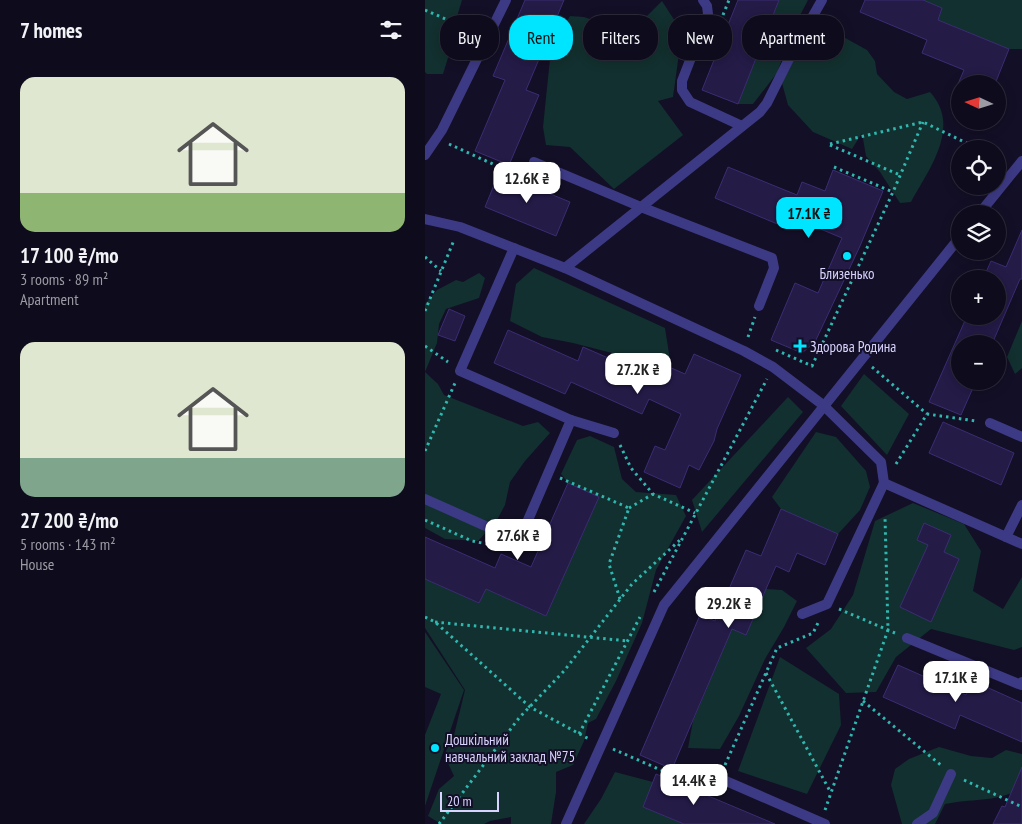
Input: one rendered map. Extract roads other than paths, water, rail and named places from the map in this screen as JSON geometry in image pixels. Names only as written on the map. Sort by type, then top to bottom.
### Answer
[{"type":"lane","points":[[425,155],[442,130],[506,0]]},
{"type":"lane","points":[[703,0],[707,6],[708,14],[682,82],[682,90],[690,102],[742,126]]},
{"type":"lane","points":[[565,268],[760,112],[767,103],[793,51],[822,0]]},
{"type":"lane","points":[[986,205],[1022,160]]},
{"type":"lane","points":[[534,162],[641,207],[772,258],[775,268],[759,306]]},
{"type":"lane","points":[[425,218],[459,227],[565,268],[744,351],[773,367],[823,405],[881,462],[884,482],[827,604],[802,614]]},
{"type":"lane","points":[[514,248],[460,370],[571,420],[614,433]]},
{"type":"lane","points":[[566,824],[664,604],[951,248]]},
{"type":"lane","points":[[425,499],[519,541],[571,420]]},
{"type":"lane","points":[[990,423],[1022,437]]},
{"type":"lane","points":[[884,482],[1022,544]]},
{"type":"lane","points":[[1006,537],[1022,505]]},
{"type":"lane","points":[[907,638],[1021,685],[1022,682]]},
{"type":"lane","points":[[917,824],[933,813],[951,774]]},
{"type":"lane","points":[[719,778],[823,823]]},
{"type":"place","name":"Близенько","points":[[847,256]]},
{"type":"place","name":"Здорова Родина","points":[[800,346]]},
{"type":"place","name":"Дошкільний навчальний заклад №75","points":[[435,748]]}]
